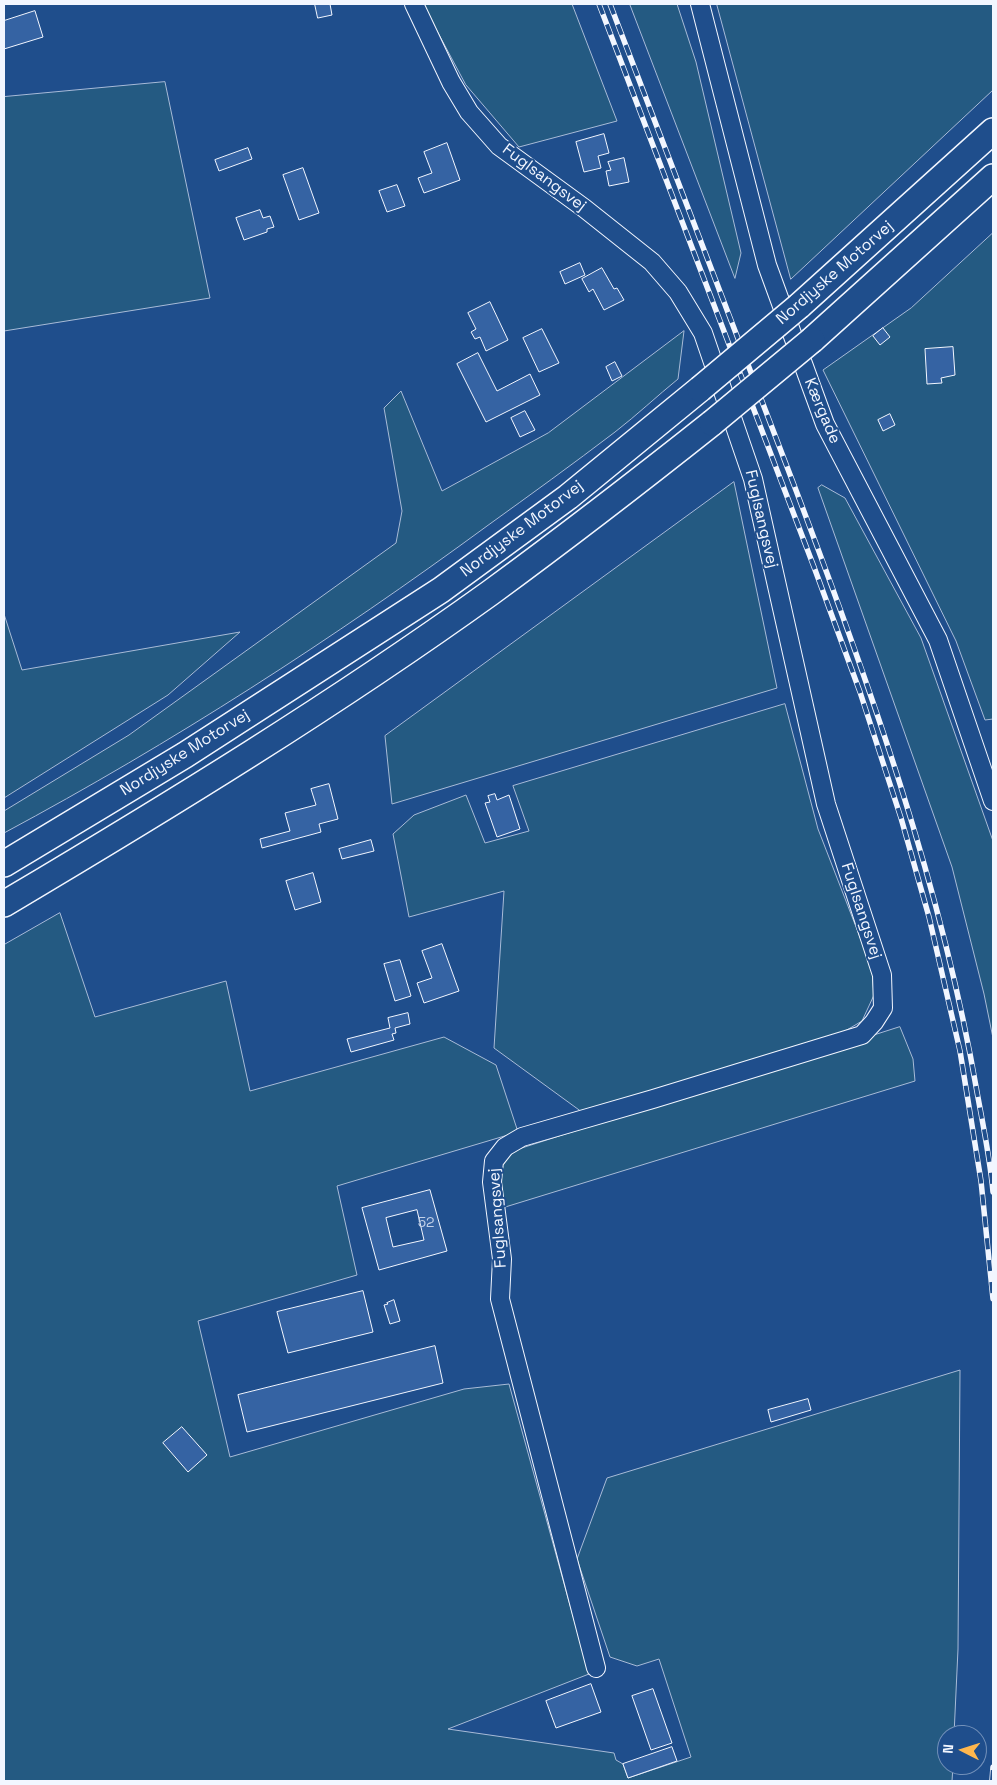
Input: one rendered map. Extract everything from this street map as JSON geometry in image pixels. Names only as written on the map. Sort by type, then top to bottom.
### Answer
[{"type":"highway","name":"Nordjyske Motorvej","points":[[4,864],[185,755],[440,590],[568,497],[799,306],[993,131]]},
{"type":"highway","name":"Nordjyske Motorvej","points":[[4,904],[118,836],[370,675],[490,593],[712,423],[812,340],[993,177]]},
{"type":"highway","points":[[4,855],[185,755]]},
{"type":"street","name":"Fuglsangsvej","points":[[414,4],[451,82],[469,112],[481,126],[499,146],[584,208],[652,262],[678,292],[703,333],[753,480],[826,804],[882,974],[883,1008],[862,1035],[653,1099],[522,1136],[505,1147],[494,1161],[492,1182],[502,1259],[500,1300],[596,1668]]},
{"type":"street","name":"Kærgade","points":[[700,4],[767,265],[825,424],[938,640],[993,801]]},
{"type":"shaded area","points":[[423,4],[572,4],[617,121],[519,147],[466,85]]},
{"type":"shaded area","points":[[630,4],[677,4],[696,62],[741,253],[735,278]]},
{"type":"shaded area","points":[[717,4],[993,4],[993,90],[791,279]]},
{"type":"shaded area","points":[[165,82],[210,298],[4,331],[4,97]]},
{"type":"shaded area","points":[[993,233],[993,719],[985,720],[956,641],[823,370],[911,308]]},
{"type":"shaded area","points":[[684,331],[678,379],[623,426],[567,468],[429,568],[251,688],[129,763],[4,833],[4,811],[129,735],[396,543],[402,511],[384,408],[401,391],[442,491],[548,433]]},
{"type":"shaded area","points":[[734,482],[777,688],[392,804],[385,736]]},
{"type":"shaded area","points":[[822,485],[845,498],[921,638],[993,841],[993,1038],[984,994],[952,867],[818,488]]},
{"type":"shaded area","points":[[4,614],[22,670],[240,632],[168,695],[4,798]]},
{"type":"shaded area","points":[[785,704],[818,829],[872,968],[874,995],[862,1021],[830,1040],[586,1115],[494,1048],[504,891],[409,917],[393,834],[414,815],[466,795],[485,843],[529,831],[513,786]]},
{"type":"shaded area","points":[[60,913],[95,1017],[226,981],[250,1091],[444,1037],[496,1065],[518,1132],[337,1186],[357,1275],[198,1321],[230,1457],[464,1389],[509,1384],[589,1674],[448,1729],[614,1753],[616,1760],[623,1764],[628,1778],[691,1757],[659,1659],[637,1666],[610,1657],[577,1559],[607,1478],[960,1370],[958,1649],[954,1725],[937,1725],[937,1775],[952,1775],[952,1781],[4,1781],[4,945]]},
{"type":"shaded area","points":[[900,1027],[913,1059],[915,1081],[502,1208],[499,1165],[516,1150]]},
{"type":"building","points":[[315,4],[330,4],[332,15],[318,18]]},
{"type":"building","points":[[35,11],[43,37],[4,49],[4,21]]},
{"type":"building","points":[[604,134],[609,153],[598,156],[601,168],[584,172],[576,142]]},
{"type":"building","points":[[447,143],[460,180],[424,193],[418,178],[432,173],[424,152]]},
{"type":"building","points":[[248,148],[252,159],[219,171],[215,160]]},
{"type":"building","points":[[624,158],[629,182],[609,186],[606,171],[611,170],[608,162]]},
{"type":"building","points":[[303,168],[319,213],[299,220],[283,175]]},
{"type":"building","points":[[397,185],[405,206],[387,212],[379,191]]},
{"type":"building","points":[[260,210],[263,218],[270,216],[274,227],[267,229],[267,232],[244,240],[236,218]]},
{"type":"building","points":[[580,263],[585,275],[565,284],[560,272]]},
{"type":"building","points":[[602,268],[614,289],[617,288],[624,300],[604,310],[593,289],[589,292],[582,279]]},
{"type":"building","points":[[490,302],[508,340],[486,351],[480,337],[475,339],[471,332],[476,329],[468,313]]},
{"type":"building","points":[[883,328],[890,337],[880,345],[873,336]]},
{"type":"building","points":[[542,329],[559,363],[539,372],[523,338]]},
{"type":"building","points":[[953,347],[955,375],[941,378],[942,383],[927,384],[925,349]]},
{"type":"building","points":[[478,353],[497,391],[530,374],[540,395],[486,422],[457,364]]},
{"type":"building","points":[[615,362],[622,376],[612,381],[606,367]]},
{"type":"building","points":[[525,411],[535,430],[520,437],[511,418]]},
{"type":"building","points":[[890,414],[895,425],[883,431],[878,420]]},
{"type":"building","points":[[329,784],[338,819],[319,824],[321,832],[262,848],[260,839],[290,831],[285,813],[316,805],[311,789]]},
{"type":"building","points":[[495,794],[497,800],[509,795],[520,829],[497,837],[485,803],[490,802],[488,796]]},
{"type":"building","points":[[371,840],[374,851],[342,859],[339,849]]},
{"type":"building","points":[[313,873],[321,902],[295,910],[286,881]]},
{"type":"building","points":[[442,944],[459,991],[424,1003],[417,983],[432,978],[422,951]]},
{"type":"building","points":[[400,960],[411,996],[395,1001],[384,964]]},
{"type":"building","points":[[408,1013],[410,1024],[395,1028],[396,1033],[392,1034],[394,1040],[351,1052],[347,1039],[390,1028],[388,1018]]},
{"type":"building","points":[[430,1190],[447,1251],[379,1270],[362,1208]],"holes":[[[417,1210],[424,1240],[393,1247],[386,1218]]]},
{"type":"building","points":[[363,1291],[373,1332],[288,1353],[277,1312]]},
{"type":"building","points":[[394,1300],[400,1321],[390,1324],[384,1305]]},
{"type":"building","points":[[435,1346],[443,1383],[247,1432],[238,1395]]},
{"type":"building","points":[[808,1399],[811,1410],[771,1422],[768,1410]]},
{"type":"building","points":[[182,1427],[207,1455],[188,1472],[163,1443]]},
{"type":"building","points":[[591,1684],[601,1712],[556,1728],[546,1701]]},
{"type":"building","points":[[653,1689],[672,1743],[651,1750],[632,1696]]},
{"type":"building","points":[[672,1747],[677,1761],[628,1778],[623,1764]]},
{"type":"railway","points":[[599,4],[814,567],[860,692],[901,818],[929,917],[960,1051],[981,1181],[993,1299]]},
{"type":"railway","points":[[610,4],[822,559],[900,784],[944,937],[962,1014],[986,1142],[993,1192]]},
{"type":"railway","points":[[992,1781],[993,1767]]}]
